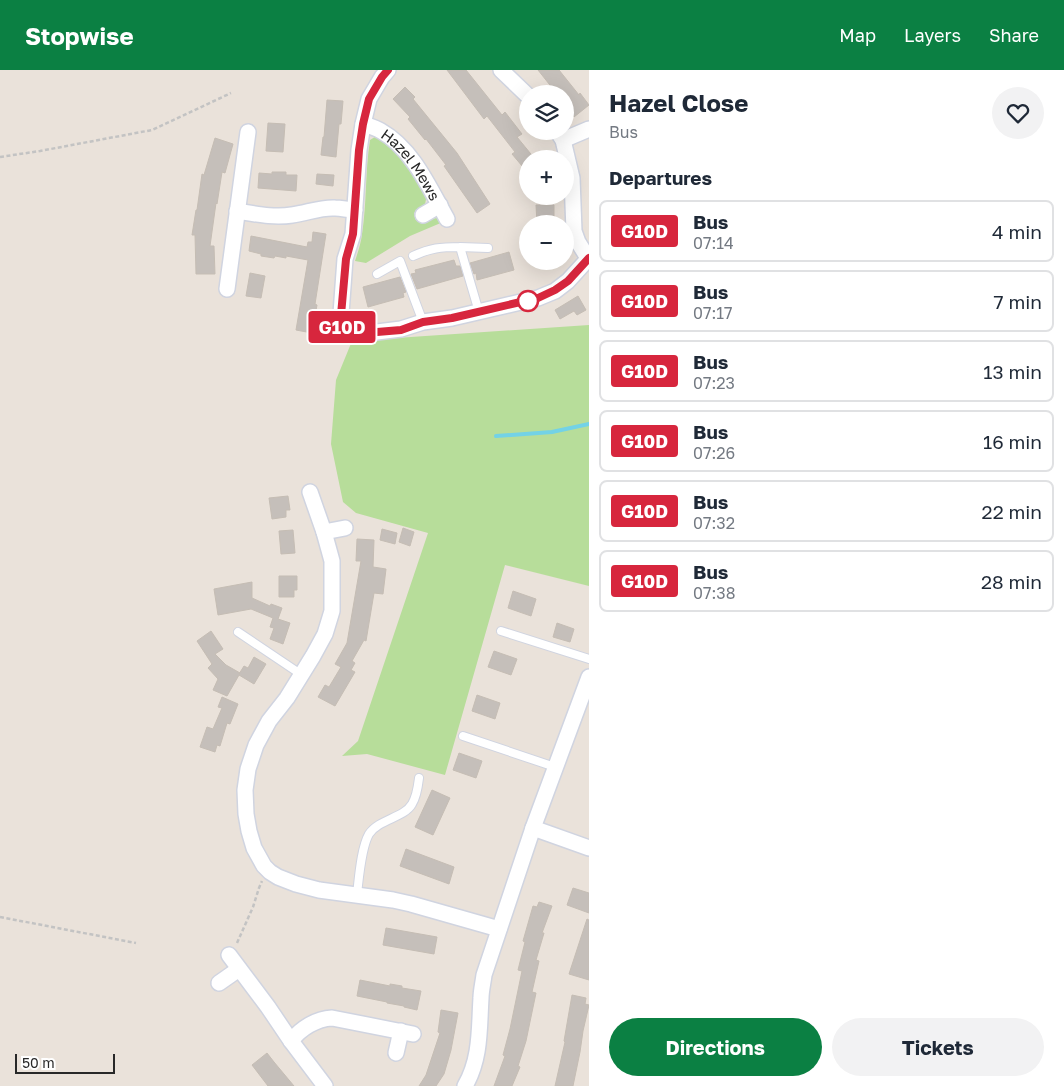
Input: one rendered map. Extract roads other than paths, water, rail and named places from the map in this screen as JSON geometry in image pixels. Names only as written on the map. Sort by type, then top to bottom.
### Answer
[{"type":"street","points":[[388,70],[369,99],[363,124],[359,150],[353,234],[346,259],[340,326],[377,332],[401,330],[423,322],[452,318],[538,298],[568,281],[589,258],[578,242],[574,231],[572,178],[561,140]]},
{"type":"street","points":[[501,70],[519,87]]},
{"type":"street","name":"Hazel Mews","points":[[363,124],[381,131],[404,149],[428,185],[443,212],[423,215]]},
{"type":"street","points":[[574,133],[589,129]]},
{"type":"street","points":[[227,289],[248,132]]},
{"type":"street","points":[[237,211],[272,217],[292,216],[323,209],[355,210]]},
{"type":"street","points":[[310,492],[332,561],[332,610],[325,634],[302,675],[288,698],[269,721],[256,745],[245,790],[246,814],[254,848],[264,866],[270,872],[278,877],[304,886],[319,890],[393,900],[499,929]]},
{"type":"street","points":[[324,532],[345,528]]},
{"type":"street","points":[[465,1086],[473,1070],[478,1048],[484,975],[533,828],[589,677]]},
{"type":"street","points":[[533,828],[589,848]]},
{"type":"street","points":[[229,955],[268,1007],[290,1041],[325,1086]]},
{"type":"street","points":[[219,983],[240,969]]},
{"type":"street","points":[[290,1041],[306,1027],[321,1019],[332,1018],[407,1032],[396,1053]]},
{"type":"lane","points":[[413,256],[439,247],[488,248]]},
{"type":"lane","points":[[460,247],[479,312]]},
{"type":"lane","points":[[377,274],[400,261],[423,322]]},
{"type":"lane","points":[[500,631],[589,659]]},
{"type":"lane","points":[[238,632],[302,675]]},
{"type":"lane","points":[[463,736],[555,767]]},
{"type":"lane","points":[[356,894],[365,843],[370,832],[412,805],[419,778]]},
{"type":"waterway","points":[[496,436],[552,432],[589,424]]}]
